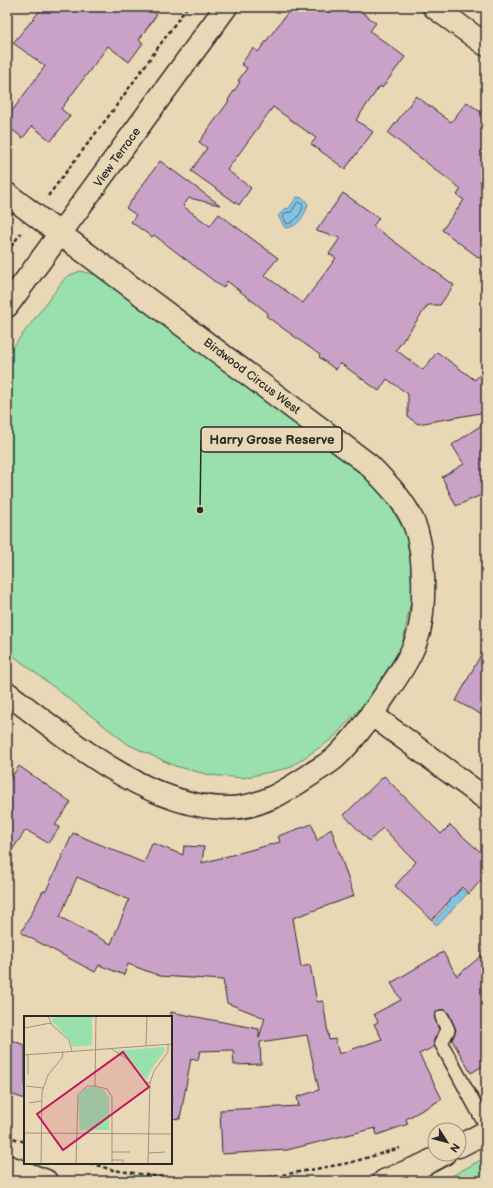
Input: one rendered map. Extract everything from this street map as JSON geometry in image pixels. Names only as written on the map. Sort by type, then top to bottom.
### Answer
[{"type":"street","name":"View Terrace","points":[[7,306],[226,7]]},
{"type":"street","points":[[434,7],[486,46]]},
{"type":"street","name":"Birdwood Circus West","points":[[7,194],[368,464],[396,492],[416,529],[424,575],[419,632],[405,666],[371,714],[336,757],[288,790],[262,803],[225,808],[185,802],[156,791],[109,768],[7,693]]},
{"type":"street","points":[[371,714],[486,799]]},
{"type":"street","points":[[467,1142],[486,1132]]},
{"type":"street","points":[[384,1181],[427,1162]]},
{"type":"street","points":[[7,1166],[46,1181]]},
{"type":"lane","points":[[442,1017],[448,1030],[440,1044],[486,1126]]},
{"type":"path","points":[[7,252],[34,214],[114,110],[187,7]]},
{"type":"path","points":[[7,1136],[24,1142]]},
{"type":"path","points":[[248,1181],[349,1162],[406,1147]]},
{"type":"path","points":[[93,1164],[113,1170],[188,1181]]},
{"type":"green space","points":[[80,271],[97,275],[379,487],[406,533],[414,586],[402,646],[368,700],[332,739],[289,768],[242,778],[210,775],[175,766],[129,745],[7,651],[7,355],[66,277]]},
{"type":"green space","points":[[486,1157],[486,1181],[443,1181]]},
{"type":"water","points":[[297,197],[303,198],[308,204],[307,208],[303,216],[294,226],[285,228],[278,216],[286,208],[288,209]]},
{"type":"water","points":[[451,889],[456,894],[461,889],[467,894],[437,926],[433,922],[448,906],[441,899]]},
{"type":"building","points":[[43,7],[147,7],[157,14],[139,40],[143,43],[129,62],[108,46],[61,109],[70,116],[51,141],[32,126],[23,138],[7,126],[7,118],[45,66],[13,43]]},
{"type":"building","points":[[292,7],[355,7],[376,23],[370,31],[405,57],[382,88],[380,86],[356,120],[373,132],[345,169],[311,144],[316,138],[273,107],[227,170],[251,188],[239,205],[191,171],[207,148],[199,142],[229,101],[228,100],[240,82],[238,81],[247,68],[241,64],[253,48],[258,52]]},
{"type":"building","points":[[416,96],[451,122],[467,102],[486,116],[486,263],[442,230],[464,200],[457,195],[461,189],[388,133]]},
{"type":"building","points":[[160,161],[220,205],[189,198],[183,206],[210,226],[219,214],[278,258],[264,275],[303,303],[336,258],[329,254],[340,238],[316,231],[343,193],[379,218],[373,226],[454,285],[440,305],[428,305],[396,350],[423,370],[437,352],[475,380],[486,367],[486,412],[418,424],[408,417],[408,394],[387,379],[379,391],[340,363],[336,370],[319,357],[320,355],[266,316],[268,313],[227,281],[223,288],[154,235],[152,237],[131,222],[136,215],[126,208]]},
{"type":"building","points":[[486,422],[486,493],[456,506],[442,477],[464,464],[452,445]]},
{"type":"building","points":[[486,645],[486,717],[456,701]]},
{"type":"building","points":[[19,766],[71,802],[55,825],[60,827],[48,843],[26,830],[7,857],[7,783]]},
{"type":"building","points":[[384,776],[441,834],[450,825],[486,857],[486,874],[469,894],[462,887],[432,920],[395,886],[416,862],[383,828],[369,841],[344,815]]},
{"type":"building","points":[[312,824],[317,841],[331,828],[354,896],[293,918],[301,967],[310,965],[317,1002],[323,1001],[329,1040],[335,1039],[339,1054],[382,1039],[374,1024],[378,1022],[374,1014],[401,1000],[391,983],[443,952],[457,976],[486,952],[486,1064],[471,1073],[452,1040],[456,1030],[449,1014],[446,1010],[439,1010],[434,1016],[439,1030],[434,1040],[434,1047],[419,1054],[442,1099],[406,1119],[408,1124],[377,1135],[375,1128],[287,1150],[222,1154],[220,1110],[299,1106],[297,1097],[319,1090],[307,1035],[260,1042],[261,1064],[234,1065],[233,1050],[200,1051],[198,1060],[191,1058],[180,1119],[172,1118],[171,1012],[259,1029],[259,1038],[265,1018],[227,1003],[223,980],[160,976],[128,964],[124,975],[99,965],[95,972],[21,933],[43,891],[46,891],[73,833],[144,863],[152,843],[183,855],[184,846],[204,847],[202,863],[280,842],[278,836]],"holes":[[[77,877],[129,900],[111,944],[60,917]]]},
{"type":"building","points":[[7,1039],[24,1045],[24,1099],[7,1093]]},
{"type":"place","name":"Harry Grose Reserve","points":[[200,510]]}]
